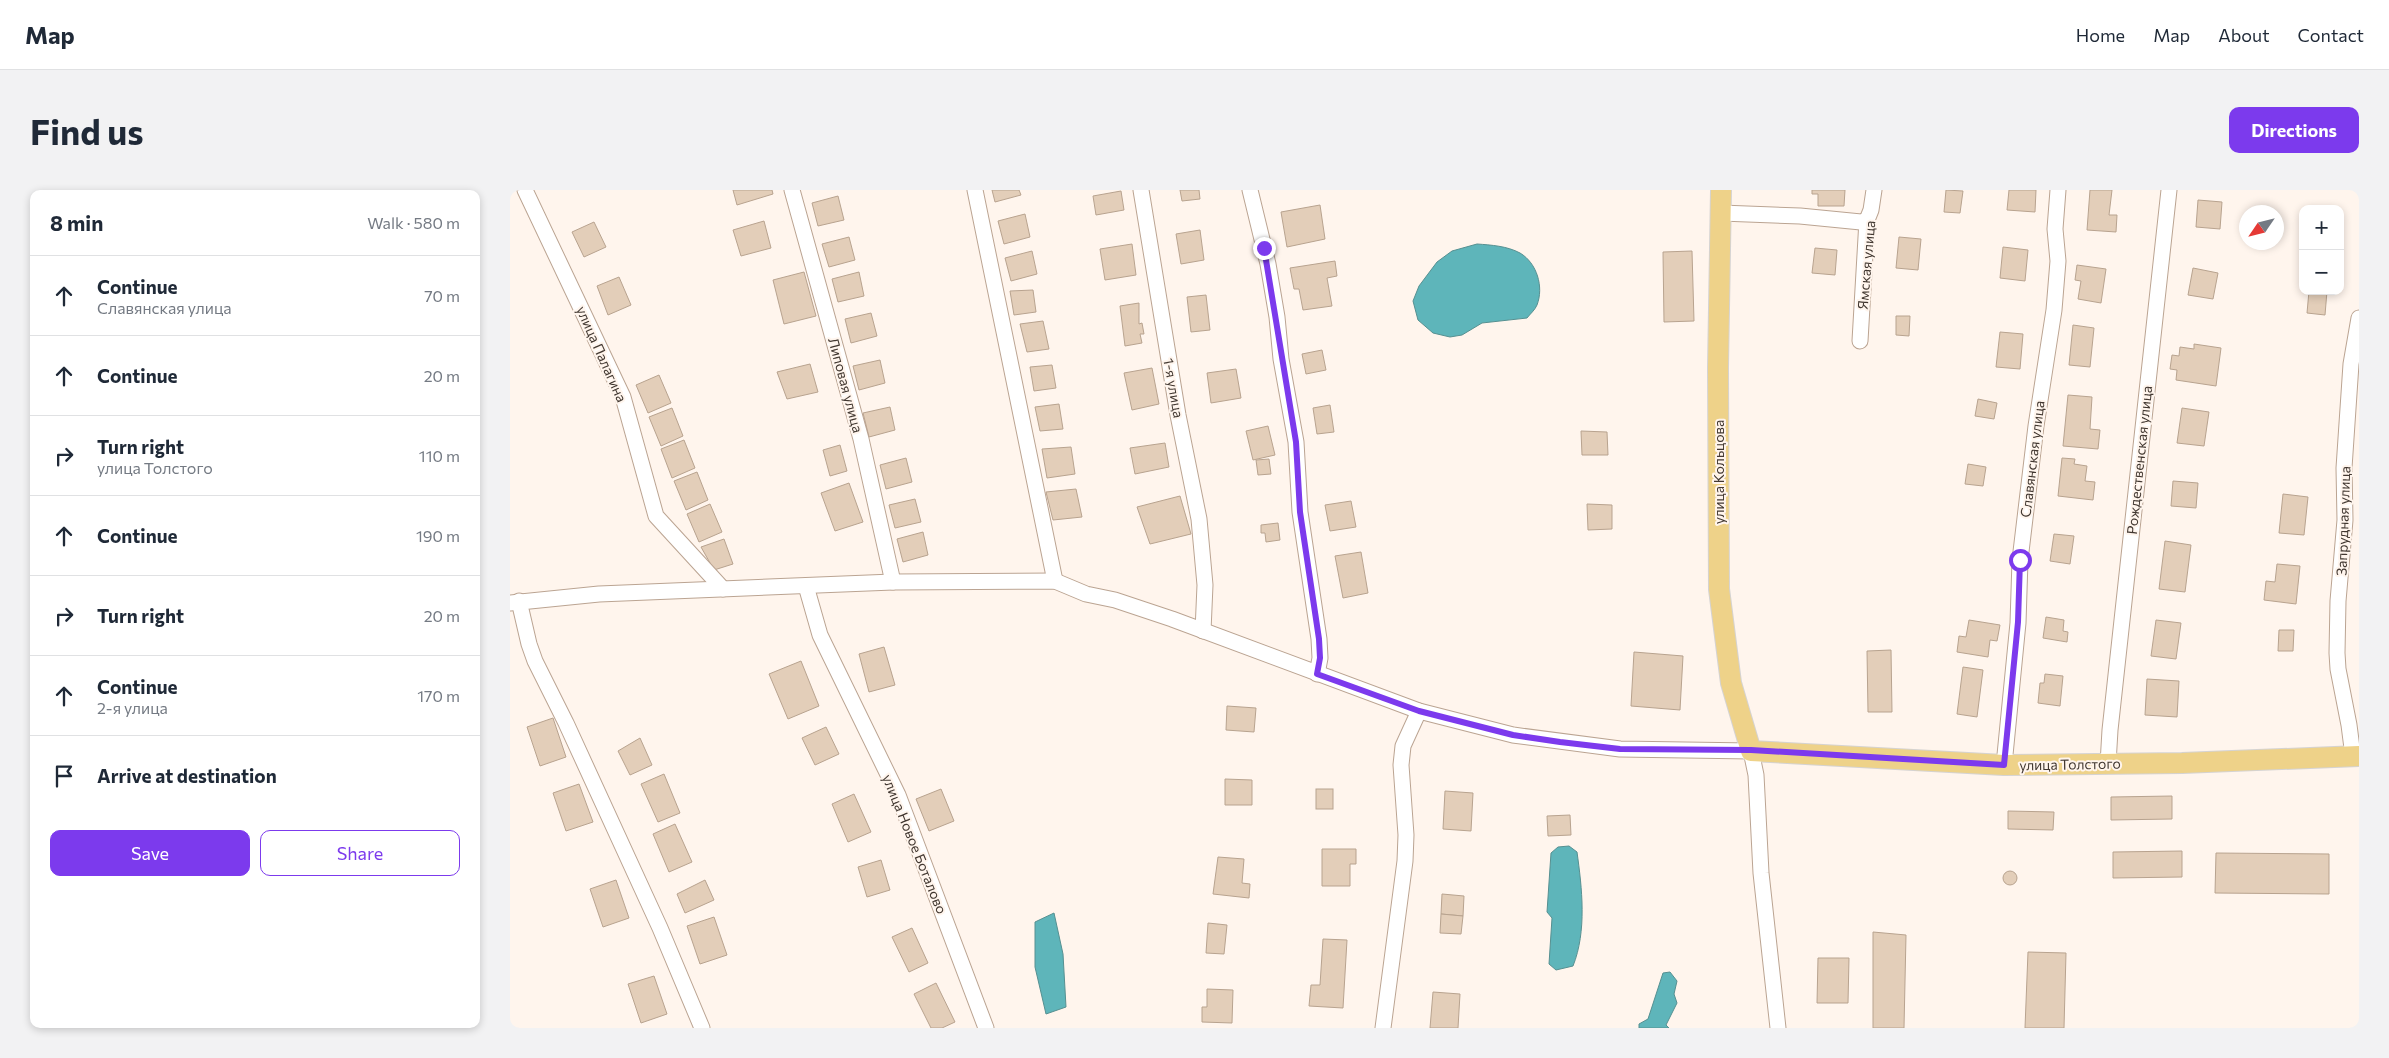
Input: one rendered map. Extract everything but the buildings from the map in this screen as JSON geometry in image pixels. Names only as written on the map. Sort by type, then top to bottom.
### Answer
[{"type":"main road","name":"улица Кольцова","points":[[1721,190],[1718,368],[1719,589],[1730,683],[1751,750]]},
{"type":"main road","name":"улица Толстого","points":[[1751,750],[2004,765],[2108,764],[2356,756]]},
{"type":"street","name":"улица Палагина","points":[[526,190],[623,397],[656,516],[723,589]]},
{"type":"street","name":"Липовая улица","points":[[792,190],[861,440],[893,582]]},
{"type":"street","points":[[975,190],[1055,581]]},
{"type":"street","name":"1-я улица","points":[[1141,190],[1178,415],[1199,519],[1205,585],[1203,631]]},
{"type":"street","points":[[1250,190],[1268,264],[1277,317],[1281,359],[1296,442],[1300,512],[1319,639],[1320,658],[1317,674]]},
{"type":"street","name":"Ямская улица","points":[[1860,341],[1866,220],[1871,210],[1874,190]]},
{"type":"street","name":"Славянская улица","points":[[2004,765],[2018,622],[2020,560],[2036,426],[2054,310],[2058,261],[2055,228],[2058,190]]},
{"type":"street","name":"Рождественская улица","points":[[2108,764],[2110,730],[2169,190]]},
{"type":"street","points":[[1721,214],[1800,216],[1862,222],[1866,220]]},
{"type":"street","name":"Запрудная улица","points":[[2356,756],[2338,669],[2338,609],[2345,520],[2344,468],[2351,364],[2359,318]]},
{"type":"street","points":[[702,1028],[660,928],[566,723],[535,661],[515,602],[600,594],[893,582],[1055,581],[1086,594],[1115,600],[1203,631],[1419,711],[1513,735],[1620,749],[1751,750],[1756,774],[1761,873],[1778,1028]]},
{"type":"street","name":"улица Новое Боталово","points":[[806,586],[820,635],[898,795],[986,1028]]},
{"type":"street","points":[[1383,1028],[1405,861],[1403,746],[1419,711]]},
{"type":"water","points":[[1477,244],[1499,246],[1526,257],[1538,276],[1540,291],[1536,307],[1527,318],[1482,323],[1462,335],[1450,337],[1433,333],[1418,320],[1413,301],[1419,286],[1437,262],[1452,251]]},
{"type":"water","points":[[1569,846],[1577,852],[1582,895],[1582,924],[1573,966],[1556,970],[1549,964],[1552,918],[1547,912],[1551,853],[1558,847]]},
{"type":"water","points":[[1054,913],[1063,954],[1066,1007],[1046,1014],[1035,967],[1035,922]]},
{"type":"water","points":[[1670,972],[1677,981],[1674,994],[1677,1003],[1666,1025],[1669,1028],[1639,1028],[1639,1024],[1648,1019],[1663,973]]},
{"type":"route","points":[[1264,248],[1277,317],[1281,359],[1296,442],[1300,512],[1304,524],[1319,639],[1320,658],[1317,674],[1419,711],[1513,735],[1560,742],[1620,749],[1751,750],[2004,765],[2018,622],[2020,560]]}]
